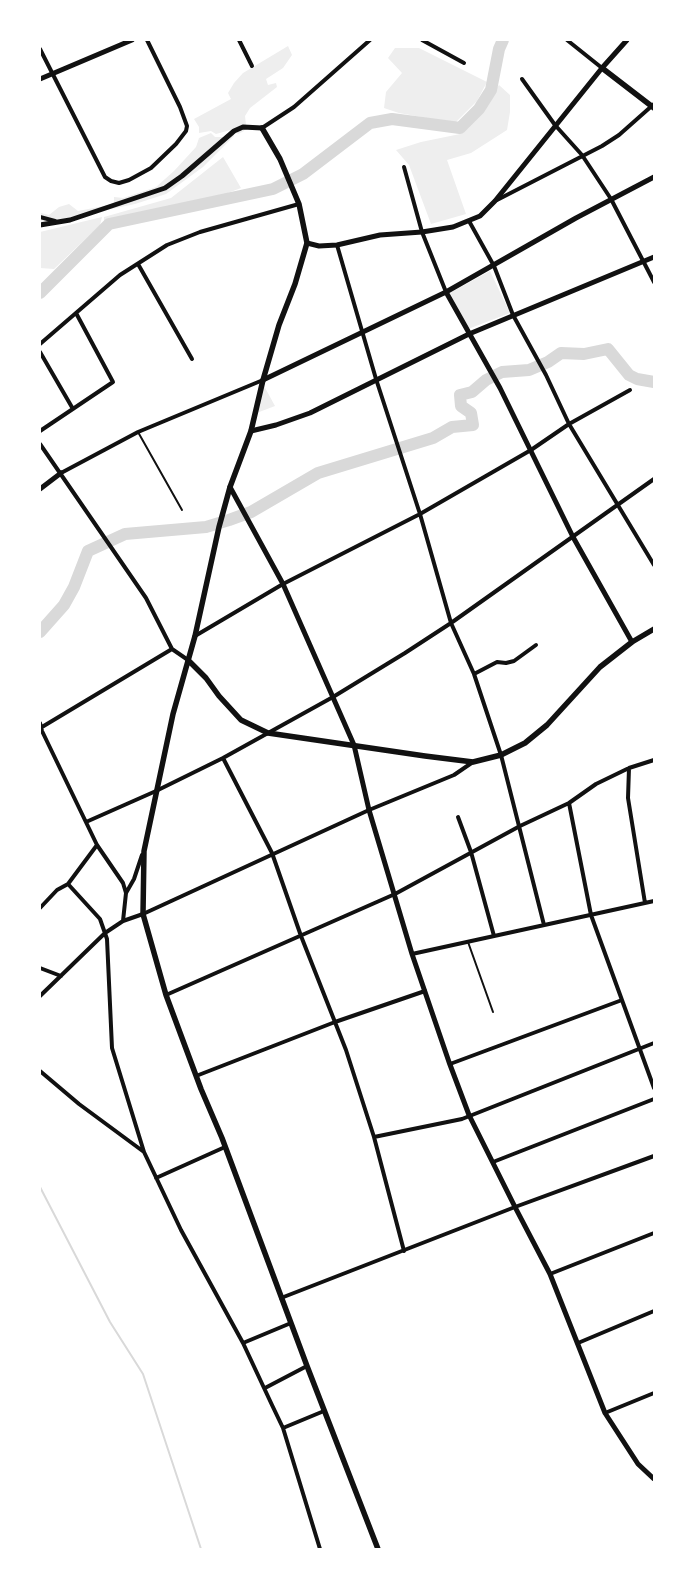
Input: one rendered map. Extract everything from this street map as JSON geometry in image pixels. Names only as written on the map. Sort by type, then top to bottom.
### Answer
[{"type":"main road","points":[[602,68],[653,106]]},
{"type":"main road","points":[[262,128],[280,159],[299,204],[307,243],[263,380],[251,431],[230,486],[195,636],[173,714],[144,851],[143,914],[166,995],[378,1549]]},
{"type":"main road","points":[[188,660],[206,678],[219,696],[241,720],[268,733],[473,762],[501,755],[525,743],[547,725],[600,667],[632,642],[654,629]]},
{"type":"street","points":[[40,79],[132,40]]},
{"type":"street","points":[[40,49],[105,177],[119,183],[152,168],[176,144],[186,131],[187,126],[147,40]]},
{"type":"street","points":[[239,40],[252,66]]},
{"type":"street","points":[[40,226],[70,220],[165,188],[182,176],[234,131],[243,127],[262,128],[294,107],[370,40]]},
{"type":"street","points":[[422,40],[464,63]]},
{"type":"street","points":[[567,40],[602,68]]},
{"type":"street","points":[[307,243],[319,246],[337,245],[380,235],[422,232],[453,227],[480,216],[495,201],[555,125],[627,40]]},
{"type":"street","points":[[522,79],[555,125],[582,155],[611,199],[654,282]]},
{"type":"street","points":[[495,201],[611,141],[653,106]]},
{"type":"street","points":[[404,167],[422,232],[446,292],[500,388],[573,537],[632,642]]},
{"type":"street","points":[[40,489],[61,473],[138,432],[263,380],[446,292],[611,199],[654,177]]},
{"type":"street","points":[[40,344],[120,275],[167,245],[200,232],[299,204]]},
{"type":"street","points":[[40,217],[57,222]]},
{"type":"street","points":[[469,221],[494,266],[513,315],[546,375],[569,424],[654,566]]},
{"type":"street","points":[[337,245],[376,379],[420,514],[451,623],[474,674],[501,755],[544,925]]},
{"type":"street","points":[[251,431],[276,425],[310,413],[469,334],[654,257]]},
{"type":"street","points":[[138,264],[192,359]]},
{"type":"street","points":[[40,432],[113,382],[76,313]]},
{"type":"street","points":[[40,352],[73,409]]},
{"type":"street","points":[[195,636],[283,584],[420,514],[531,450],[569,424],[630,390]]},
{"type":"street","points":[[40,444],[146,598],[172,649],[188,660]]},
{"type":"street","points":[[86,822],[156,791],[223,758],[333,697],[405,654],[654,480]]},
{"type":"street","points":[[230,486],[283,584],[354,745],[369,810],[412,954],[469,1115],[550,1274],[604,1413],[638,1464],[654,1479]]},
{"type":"street","points":[[474,674],[497,662],[506,663],[514,661],[536,646]]},
{"type":"street","points":[[123,921],[126,893],[123,883],[97,845],[42,731],[41,725],[172,649]]},
{"type":"street","points":[[223,758],[272,853],[301,936],[346,1050],[374,1137],[404,1251]]},
{"type":"street","points":[[166,995],[395,894],[520,826],[569,803],[596,784],[629,768],[654,760]]},
{"type":"street","points":[[40,996],[105,933],[123,921],[143,914],[369,810],[454,775],[473,762]]},
{"type":"street","points":[[629,768],[628,798],[645,903]]},
{"type":"street","points":[[569,803],[591,915],[654,1088]]},
{"type":"street","points":[[458,817],[471,852],[494,936]]},
{"type":"street","points":[[40,908],[57,890],[68,884],[97,845]]},
{"type":"street","points":[[126,893],[134,880],[144,851]]},
{"type":"street","points":[[68,884],[100,920],[107,939],[112,1048],[144,1152],[181,1230],[265,1388],[282,1428],[320,1549]]},
{"type":"street","points":[[412,954],[654,901]]},
{"type":"street","points":[[40,968],[61,976]]},
{"type":"street","points":[[196,1076],[335,1022],[425,991]]},
{"type":"street","points":[[450,1064],[622,1000]]},
{"type":"street","points":[[374,1137],[453,1122],[654,1043]]},
{"type":"street","points":[[40,1071],[79,1104],[144,1152]]},
{"type":"street","points":[[494,1162],[654,1099]]},
{"type":"street","points":[[156,1178],[225,1147]]},
{"type":"street","points":[[282,1298],[515,1206],[654,1156]]},
{"type":"street","points":[[550,1274],[654,1233]]},
{"type":"street","points":[[578,1343],[654,1311]]},
{"type":"street","points":[[242,1344],[291,1323]]},
{"type":"street","points":[[265,1388],[307,1366]]},
{"type":"street","points":[[604,1413],[654,1393]]},
{"type":"street","points":[[282,1428],[324,1411]]},
{"type":"lane","points":[[138,432],[182,510]]},
{"type":"lane","points":[[468,942],[493,1012]]},
{"type":"shaded area","points":[[288,46],[292,55],[283,68],[266,79],[268,85],[276,83],[277,87],[250,108],[245,116],[246,125],[244,131],[238,134],[234,129],[216,134],[211,131],[199,133],[199,127],[194,119],[231,99],[228,93],[243,73]]},
{"type":"shaded area","points":[[395,48],[419,48],[487,82],[477,101],[455,123],[399,113],[384,108],[386,92],[402,73],[388,58]]},
{"type":"shaded area","points":[[499,85],[510,95],[507,130],[471,153],[447,160],[466,214],[431,224],[409,165],[396,150],[421,142],[460,134]]},
{"type":"shaded area","points":[[211,133],[215,137],[226,137],[234,133],[234,136],[203,167],[166,194],[135,204],[40,224],[41,213],[49,215],[59,207],[69,204],[78,211],[114,204],[114,197],[123,198],[156,187],[196,147],[199,138]]},
{"type":"shaded area","points":[[223,157],[241,188],[220,196],[104,223],[104,217],[171,198]]},
{"type":"shaded area","points":[[102,217],[100,225],[54,269],[40,268],[40,232]]},
{"type":"shaded area","points":[[490,271],[510,313],[468,329],[450,293]]},
{"type":"shaded area","points":[[263,384],[275,406],[254,414]]},
{"type":"waterway","points":[[40,293],[109,224],[273,189],[303,174],[370,123],[392,119],[460,128],[479,109],[491,90],[499,49],[503,40]]},
{"type":"waterway","points":[[40,632],[64,605],[74,587],[88,551],[125,534],[206,527],[229,520],[251,512],[318,473],[433,438],[452,427],[473,425],[471,413],[461,406],[460,395],[472,392],[486,380],[502,372],[529,370],[548,362],[561,353],[584,354],[608,349],[629,375],[637,379],[654,382]]},
{"type":"waterway","points":[[40,1187],[110,1322],[143,1374],[201,1549]]}]
